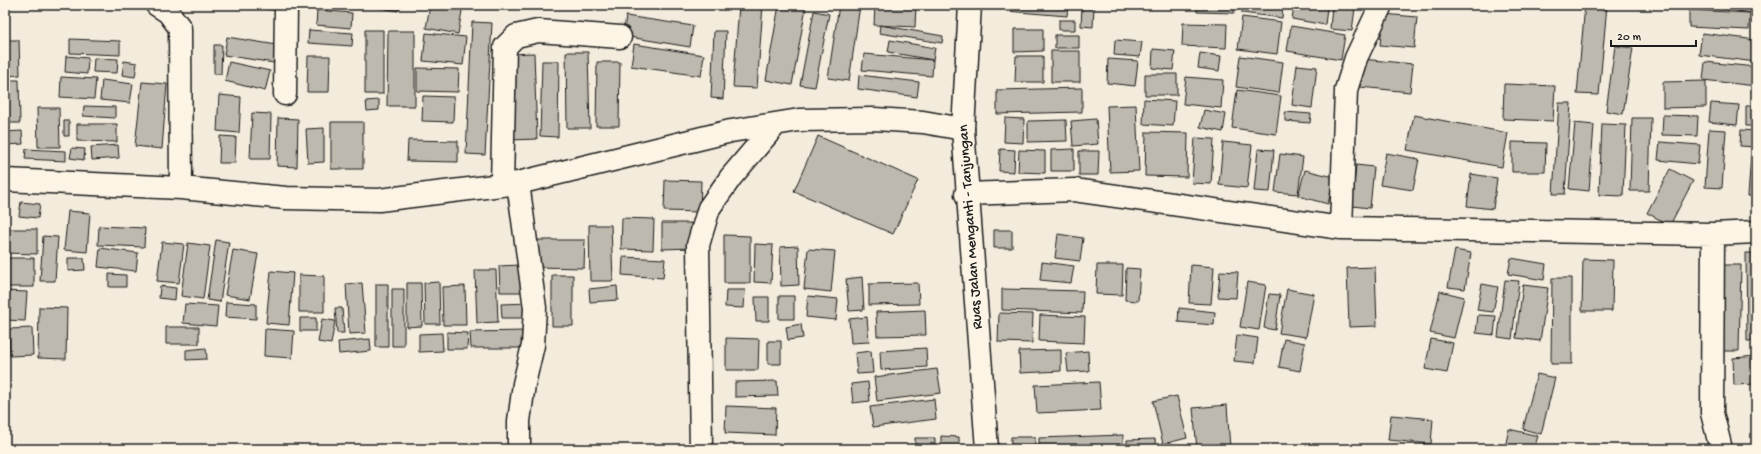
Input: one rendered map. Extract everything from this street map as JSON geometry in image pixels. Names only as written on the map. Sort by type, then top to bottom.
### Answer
[{"type":"street","points":[[157,5],[168,12],[180,28],[181,188]]},
{"type":"street","points":[[285,94],[286,5]]},
{"type":"street","name":"Ruas Jalan Menganti - Tanjungan","points":[[970,5],[963,129],[966,194],[987,449]]},
{"type":"street","points":[[1341,228],[1346,90],[1356,58],[1382,5]]},
{"type":"street","points":[[519,449],[519,421],[524,384],[533,345],[535,308],[510,184],[505,47],[516,36],[538,31],[620,37]]},
{"type":"street","points":[[5,180],[181,188],[286,198],[379,200],[510,184],[732,131],[798,120],[874,119],[923,122],[963,129]]},
{"type":"street","points":[[700,449],[698,245],[709,208],[731,177],[776,124]]},
{"type":"street","points":[[966,194],[1074,190],[1341,228],[1713,234],[1756,232]]},
{"type":"street","points":[[1713,234],[1712,412],[1721,449]]},
{"type":"building","points":[[238,5],[274,5],[273,10]]},
{"type":"building","points":[[375,5],[399,5],[398,11],[375,7]]},
{"type":"building","points":[[430,5],[463,5],[458,34],[426,28]]},
{"type":"building","points":[[739,5],[763,5],[757,88],[733,87]]},
{"type":"building","points":[[779,5],[806,7],[792,85],[766,80]]},
{"type":"building","points":[[839,5],[860,5],[849,81],[828,78]]},
{"type":"building","points":[[875,5],[916,5],[915,27],[874,25]]},
{"type":"building","points":[[1007,5],[1068,5],[1067,16],[1006,11]]},
{"type":"building","points":[[1162,5],[1189,5],[1189,9],[1162,7]]},
{"type":"building","points":[[1197,5],[1234,5],[1234,13],[1197,12]]},
{"type":"building","points":[[1243,5],[1283,5],[1282,18],[1242,13]]},
{"type":"building","points":[[1294,5],[1312,5],[1327,8],[1325,25],[1292,19]]},
{"type":"building","points":[[1332,5],[1355,8],[1352,31],[1330,29]]},
{"type":"building","points":[[1585,5],[1607,5],[1599,95],[1577,94]]},
{"type":"building","points":[[1690,5],[1753,5],[1752,13]]},
{"type":"building","points":[[1082,6],[1094,6],[1093,27],[1081,26]]},
{"type":"building","points":[[317,10],[352,13],[351,28],[316,25]]},
{"type":"building","points":[[1689,10],[1750,13],[1749,30],[1689,27]]},
{"type":"building","points":[[814,11],[829,14],[815,87],[800,85]]},
{"type":"building","points":[[1383,14],[1417,17],[1414,48],[1380,45]]},
{"type":"building","points":[[626,16],[693,26],[690,47],[623,36]]},
{"type":"building","points":[[1242,17],[1281,22],[1277,54],[1238,49]]},
{"type":"building","points":[[1059,20],[1075,20],[1075,30],[1059,30]]},
{"type":"building","points":[[472,22],[492,23],[485,155],[466,154]]},
{"type":"building","points":[[1183,23],[1227,24],[1226,48],[1182,46]]},
{"type":"building","points":[[880,25],[943,36],[942,43],[879,33]]},
{"type":"building","points":[[1291,26],[1345,35],[1341,60],[1287,51]]},
{"type":"building","points":[[1014,29],[1043,29],[1043,51],[1014,52]]},
{"type":"building","points":[[309,30],[353,33],[352,46],[308,43]]},
{"type":"building","points":[[365,30],[383,30],[383,94],[365,94]]},
{"type":"building","points":[[388,31],[415,31],[415,106],[387,106]]},
{"type":"building","points":[[714,31],[726,31],[723,99],[711,98]]},
{"type":"building","points":[[426,33],[466,37],[463,65],[423,61]]},
{"type":"building","points":[[1702,33],[1756,40],[1756,62],[1699,55]]},
{"type":"building","points":[[1055,35],[1079,35],[1079,48],[1055,48]]},
{"type":"building","points":[[227,37],[277,45],[274,63],[224,55]]},
{"type":"building","points":[[70,39],[120,41],[120,55],[70,53]]},
{"type":"building","points":[[5,40],[19,40],[20,75],[5,76]]},
{"type":"building","points":[[890,40],[935,48],[933,60],[888,52]]},
{"type":"building","points":[[1115,40],[1142,42],[1140,57],[1114,55]]},
{"type":"building","points":[[634,44],[704,55],[701,76],[631,66]]},
{"type":"building","points":[[214,45],[222,45],[221,74],[214,74]]},
{"type":"building","points":[[1615,46],[1633,48],[1623,114],[1606,111]]},
{"type":"building","points":[[1153,49],[1175,51],[1173,70],[1152,68]]},
{"type":"building","points":[[1051,51],[1080,51],[1080,82],[1051,82]]},
{"type":"building","points":[[566,52],[588,52],[590,128],[567,128]]},
{"type":"building","points":[[534,53],[537,139],[511,140],[508,54]]},
{"type":"building","points":[[1200,53],[1221,56],[1219,71],[1198,68]]},
{"type":"building","points":[[864,54],[933,60],[932,76],[862,70]]},
{"type":"building","points":[[66,56],[88,58],[87,74],[65,72]]},
{"type":"building","points":[[308,56],[330,56],[329,92],[307,92]]},
{"type":"building","points":[[1016,56],[1043,56],[1043,82],[1015,82]]},
{"type":"building","points":[[1240,56],[1283,62],[1279,93],[1236,87]]},
{"type":"building","points":[[94,58],[118,59],[117,73],[93,72]]},
{"type":"building","points":[[1108,59],[1138,61],[1135,86],[1107,83]]},
{"type":"building","points":[[1362,59],[1413,64],[1410,92],[1360,87]]},
{"type":"building","points":[[124,61],[137,63],[135,77],[122,75]]},
{"type":"building","points":[[542,61],[559,61],[558,137],[540,136]]},
{"type":"building","points":[[229,62],[270,71],[265,91],[225,81]]},
{"type":"building","points":[[597,62],[620,62],[619,126],[596,126]]},
{"type":"building","points":[[1705,62],[1756,67],[1756,86],[1703,80]]},
{"type":"building","points":[[1297,65],[1317,67],[1312,108],[1292,105]]},
{"type":"building","points":[[417,68],[459,69],[458,92],[417,91]]},
{"type":"building","points":[[1145,74],[1177,74],[1177,95],[1145,95]]},
{"type":"building","points":[[859,75],[919,82],[917,97],[858,89]]},
{"type":"building","points":[[61,77],[96,79],[94,99],[60,97]]},
{"type":"building","points":[[1186,77],[1223,80],[1221,108],[1183,104]]},
{"type":"building","points":[[5,80],[19,80],[20,123],[5,123]]},
{"type":"building","points":[[102,80],[133,84],[130,103],[100,100]]},
{"type":"building","points":[[1706,81],[1706,107],[1663,108],[1663,82]]},
{"type":"building","points":[[142,82],[167,84],[162,149],[135,146]]},
{"type":"building","points":[[1504,84],[1555,86],[1553,121],[1503,119]]},
{"type":"building","points":[[1082,88],[1082,112],[997,114],[997,90]]},
{"type":"building","points":[[1237,90],[1281,96],[1276,134],[1232,128]]},
{"type":"building","points":[[219,95],[241,97],[239,133],[217,131]]},
{"type":"building","points":[[423,96],[454,97],[453,122],[422,121]]},
{"type":"building","points":[[1144,99],[1175,101],[1173,126],[1143,124]]},
{"type":"building","points":[[379,100],[379,110],[367,111],[366,101]]},
{"type":"building","points":[[1559,103],[1571,103],[1565,194],[1553,194]]},
{"type":"building","points":[[1711,103],[1739,105],[1737,125],[1709,122]]},
{"type":"building","points":[[1136,105],[1139,171],[1110,172],[1107,106]]},
{"type":"building","points":[[84,106],[115,107],[115,118],[83,116]]},
{"type":"building","points":[[1746,106],[1756,106],[1756,126],[1746,126]]},
{"type":"building","points":[[37,108],[59,108],[60,147],[38,147]]},
{"type":"building","points":[[1204,110],[1226,114],[1223,132],[1200,127]]},
{"type":"building","points":[[1285,112],[1311,114],[1310,123],[1285,121]]},
{"type":"building","points":[[252,113],[271,114],[270,159],[250,159]]},
{"type":"building","points":[[1414,115],[1508,133],[1502,167],[1407,150]]},
{"type":"building","points":[[1663,115],[1698,116],[1697,136],[1662,135]]},
{"type":"building","points":[[278,118],[298,119],[297,167],[277,166]]},
{"type":"building","points":[[1005,118],[1024,119],[1023,143],[1004,142]]},
{"type":"building","points":[[1632,118],[1651,118],[1649,191],[1630,191]]},
{"type":"building","points":[[1096,119],[1098,144],[1073,146],[1071,121]]},
{"type":"building","points":[[1066,120],[1067,141],[1028,142],[1028,121]]},
{"type":"building","points":[[64,121],[69,121],[69,136],[64,136]]},
{"type":"building","points":[[331,122],[363,122],[363,169],[331,169]]},
{"type":"building","points":[[1575,123],[1594,125],[1589,191],[1569,189]]},
{"type":"building","points":[[77,124],[117,124],[117,142],[77,141]]},
{"type":"building","points":[[1602,124],[1626,125],[1623,196],[1599,195]]},
{"type":"building","points":[[324,128],[324,162],[308,163],[306,129]]},
{"type":"building","points":[[1709,129],[1726,130],[1722,188],[1705,187]]},
{"type":"building","points":[[1741,130],[1756,131],[1756,147],[1740,146]]},
{"type":"building","points":[[22,131],[23,144],[5,145],[5,132]]},
{"type":"building","points":[[1146,132],[1188,133],[1187,177],[1145,176]]},
{"type":"building","points":[[220,136],[236,137],[235,163],[219,163]]},
{"type":"building","points":[[818,136],[918,180],[893,234],[794,191]]},
{"type":"building","points":[[1195,138],[1214,139],[1211,184],[1192,183]]},
{"type":"building","points":[[408,140],[458,141],[458,162],[407,161]]},
{"type":"building","points":[[1223,142],[1252,145],[1247,188],[1219,185]]},
{"type":"building","points":[[1512,142],[1546,143],[1545,172],[1512,172]]},
{"type":"building","points":[[1660,142],[1700,145],[1698,164],[1658,160]]},
{"type":"building","points":[[118,145],[119,158],[92,160],[91,147]]},
{"type":"building","points":[[72,148],[85,149],[84,160],[70,158]]},
{"type":"building","points":[[26,149],[66,151],[66,161],[25,159]]},
{"type":"building","points":[[1000,149],[1015,150],[1014,172],[999,171]]},
{"type":"building","points":[[1074,149],[1074,171],[1051,171],[1051,150]]},
{"type":"building","points":[[1258,149],[1274,150],[1270,192],[1254,191]]},
{"type":"building","points":[[1019,150],[1045,151],[1045,173],[1018,172]]},
{"type":"building","points":[[1079,151],[1099,151],[1098,175],[1079,175]]},
{"type":"building","points":[[1386,153],[1419,159],[1413,190],[1380,185]]},
{"type":"building","points":[[1280,154],[1303,157],[1298,194],[1275,192]]},
{"type":"building","points":[[1751,155],[1756,155],[1756,196],[1748,196]]},
{"type":"building","points":[[1356,165],[1374,167],[1370,208],[1352,206]]},
{"type":"building","points":[[1670,169],[1693,181],[1670,225],[1647,213]]},
{"type":"building","points":[[1305,170],[1334,177],[1328,204],[1298,196]]},
{"type":"building","points":[[1471,174],[1497,178],[1493,209],[1467,206]]},
{"type":"building","points":[[665,180],[701,181],[700,212],[664,211]]},
{"type":"building","points":[[21,202],[40,204],[38,218],[19,216]]},
{"type":"building","points":[[68,211],[90,213],[87,252],[64,250]]},
{"type":"building","points":[[622,218],[654,219],[653,250],[621,249]]},
{"type":"building","points":[[662,223],[691,223],[691,248],[662,249]]},
{"type":"building","points":[[589,225],[611,225],[613,281],[590,281]]},
{"type":"building","points":[[99,226],[145,228],[144,247],[98,245]]},
{"type":"building","points":[[5,229],[37,229],[37,254],[5,253]]},
{"type":"building","points":[[994,230],[1012,230],[1012,248],[994,248]]},
{"type":"building","points":[[1058,234],[1083,238],[1080,261],[1055,258]]},
{"type":"building","points":[[724,235],[750,236],[750,283],[724,283]]},
{"type":"building","points":[[43,236],[58,237],[55,281],[40,281]]},
{"type":"building","points":[[216,240],[229,242],[220,302],[207,300]]},
{"type":"building","points":[[535,240],[585,240],[584,268],[535,267]]},
{"type":"building","points":[[162,242],[184,244],[179,283],[157,281]]},
{"type":"building","points":[[188,243],[210,246],[203,299],[181,296]]},
{"type":"building","points":[[755,244],[773,245],[771,283],[754,282]]},
{"type":"building","points":[[798,246],[799,285],[781,286],[780,247]]},
{"type":"building","points":[[100,248],[138,253],[136,271],[98,267]]},
{"type":"building","points":[[808,249],[835,251],[831,292],[804,289]]},
{"type":"building","points":[[233,250],[258,254],[250,299],[225,295]]},
{"type":"building","points":[[1455,250],[1471,253],[1465,289],[1448,287]]},
{"type":"building","points":[[1746,253],[1756,253],[1756,341],[1747,341]]},
{"type":"building","points":[[623,257],[665,259],[663,278],[622,275]]},
{"type":"building","points":[[5,258],[34,258],[34,287],[5,287]]},
{"type":"building","points":[[68,258],[84,258],[85,270],[68,271]]},
{"type":"building","points":[[1511,258],[1546,264],[1544,280],[1508,274]]},
{"type":"building","points":[[1583,259],[1613,260],[1612,311],[1582,311]]},
{"type":"building","points":[[1042,262],[1074,266],[1071,283],[1040,280]]},
{"type":"building","points":[[520,265],[521,292],[500,292],[499,266]]},
{"type":"building","points":[[1097,265],[1123,265],[1122,295],[1096,294]]},
{"type":"building","points":[[1191,265],[1214,267],[1211,304],[1189,303]]},
{"type":"building","points":[[1719,265],[1741,265],[1739,351],[1716,351]]},
{"type":"building","points":[[1375,267],[1377,326],[1349,327],[1347,268]]},
{"type":"building","points":[[1126,268],[1140,269],[1138,301],[1125,300]]},
{"type":"building","points":[[475,270],[496,270],[498,322],[477,323]]},
{"type":"building","points":[[271,271],[293,273],[289,325],[266,323]]},
{"type":"building","points":[[1220,271],[1238,272],[1236,298],[1218,297]]},
{"type":"building","points":[[109,274],[126,275],[126,287],[109,287]]},
{"type":"building","points":[[299,275],[324,276],[324,312],[299,312]]},
{"type":"building","points":[[552,275],[573,275],[573,326],[552,326]]},
{"type":"building","points":[[862,277],[864,310],[849,311],[846,279]]},
{"type":"building","points":[[1552,278],[1572,278],[1572,364],[1551,364]]},
{"type":"building","points":[[1505,280],[1519,281],[1512,339],[1498,337]]},
{"type":"building","points":[[439,282],[440,324],[425,324],[424,283]]},
{"type":"building","points":[[1247,282],[1266,285],[1259,330],[1240,327]]},
{"type":"building","points":[[362,283],[366,333],[349,334],[346,284]]},
{"type":"building","points":[[407,283],[421,283],[422,326],[407,327]]},
{"type":"building","points":[[918,283],[919,304],[869,305],[869,284]]},
{"type":"building","points":[[376,284],[388,284],[388,347],[376,347]]},
{"type":"building","points":[[1482,284],[1498,287],[1493,312],[1477,310]]},
{"type":"building","points":[[1523,285],[1548,288],[1540,341],[1516,338]]},
{"type":"building","points":[[160,286],[176,288],[175,300],[159,298]]},
{"type":"building","points":[[465,286],[466,325],[443,325],[442,287]]},
{"type":"building","points":[[617,286],[618,300],[590,302],[589,289]]},
{"type":"building","points":[[392,289],[404,289],[404,346],[392,346]]},
{"type":"building","points":[[1002,289],[1083,291],[1082,313],[1002,310]]},
{"type":"building","points":[[1287,289],[1314,294],[1306,337],[1279,333]]},
{"type":"building","points":[[726,290],[745,290],[744,308],[725,307]]},
{"type":"building","points":[[5,291],[27,292],[25,321],[5,320]]},
{"type":"building","points":[[1440,291],[1464,297],[1454,338],[1430,333]]},
{"type":"building","points":[[1269,294],[1280,295],[1275,330],[1264,328]]},
{"type":"building","points":[[779,296],[794,296],[794,319],[779,319]]},
{"type":"building","points":[[808,296],[838,299],[836,320],[806,317]]},
{"type":"building","points":[[755,297],[769,297],[769,321],[756,321]]},
{"type":"building","points":[[226,302],[256,304],[256,319],[225,317]]},
{"type":"building","points":[[532,303],[532,318],[502,318],[501,304]]},
{"type":"building","points":[[185,304],[218,306],[216,326],[183,323]]},
{"type":"building","points":[[39,307],[67,308],[66,359],[38,358]]},
{"type":"building","points":[[335,308],[342,308],[344,333],[337,333]]},
{"type":"building","points":[[1179,308],[1215,312],[1214,325],[1178,322]]},
{"type":"building","points":[[925,310],[926,335],[877,336],[876,312]]},
{"type":"building","points":[[999,313],[1033,314],[1032,343],[998,342]]},
{"type":"building","points":[[1040,315],[1085,317],[1084,343],[1039,341]]},
{"type":"building","points":[[1478,315],[1496,316],[1494,335],[1476,333]]},
{"type":"building","points":[[867,317],[869,342],[851,343],[849,319]]},
{"type":"building","points":[[300,318],[316,318],[316,331],[300,331]]},
{"type":"building","points":[[322,319],[335,321],[331,344],[318,342]]},
{"type":"building","points":[[801,324],[803,338],[788,340],[786,327]]},
{"type":"building","points":[[166,327],[199,327],[199,344],[166,344]]},
{"type":"building","points":[[32,328],[33,355],[10,356],[9,329]]},
{"type":"building","points":[[265,329],[294,331],[292,358],[264,356]]},
{"type":"building","points":[[527,331],[527,348],[471,348],[470,332]]},
{"type":"building","points":[[447,332],[468,333],[467,349],[447,349]]},
{"type":"building","points":[[442,333],[443,351],[419,352],[419,334]]},
{"type":"building","points":[[1237,335],[1258,338],[1255,363],[1234,361]]},
{"type":"building","points":[[726,338],[759,339],[758,370],[726,370]]},
{"type":"building","points":[[370,339],[371,351],[339,354],[338,342]]},
{"type":"building","points":[[1284,339],[1305,343],[1300,371],[1279,367]]},
{"type":"building","points":[[1431,339],[1453,343],[1447,373],[1425,369]]},
{"type":"building","points":[[768,341],[781,341],[781,364],[768,364]]},
{"type":"building","points":[[206,348],[207,359],[186,360],[186,350]]},
{"type":"building","points":[[926,348],[927,367],[881,370],[880,351]]},
{"type":"building","points":[[1061,350],[1061,371],[1020,373],[1019,351]]},
{"type":"building","points":[[871,351],[873,373],[857,374],[855,353]]},
{"type":"building","points":[[1088,351],[1089,371],[1068,372],[1066,353]]},
{"type":"building","points":[[1756,356],[1756,384],[1734,385],[1733,358]]},
{"type":"building","points":[[937,369],[941,393],[877,401],[874,377]]},
{"type":"building","points":[[1537,374],[1555,378],[1541,434],[1523,429]]},
{"type":"building","points":[[777,381],[778,396],[735,397],[735,382]]},
{"type":"building","points":[[868,382],[870,401],[853,403],[851,384]]},
{"type":"building","points":[[1099,382],[1101,410],[1037,413],[1035,385]]},
{"type":"building","points":[[1177,396],[1187,438],[1163,444],[1153,401]]},
{"type":"building","points":[[934,399],[936,419],[873,427],[870,407]]},
{"type":"building","points":[[1227,405],[1230,449],[1197,449],[1193,408]]},
{"type":"building","points":[[726,406],[776,408],[775,435],[725,433]]},
{"type":"building","points":[[1391,415],[1433,419],[1431,444],[1388,440]]},
{"type":"building","points":[[1509,429],[1538,436],[1534,449],[1514,449],[1505,447]]},
{"type":"building","points":[[1123,435],[1123,449],[1039,449],[1039,438]]},
{"type":"building","points":[[941,436],[959,437],[959,449],[941,449]]},
{"type":"building","points":[[1011,437],[1035,437],[1035,449],[1011,449]]},
{"type":"building","points":[[915,438],[935,438],[935,449],[915,449]]},
{"type":"building","points":[[1155,439],[1156,449],[1127,449],[1127,440]]},
{"type":"building","points":[[1183,445],[1184,449],[1164,449]]}]
